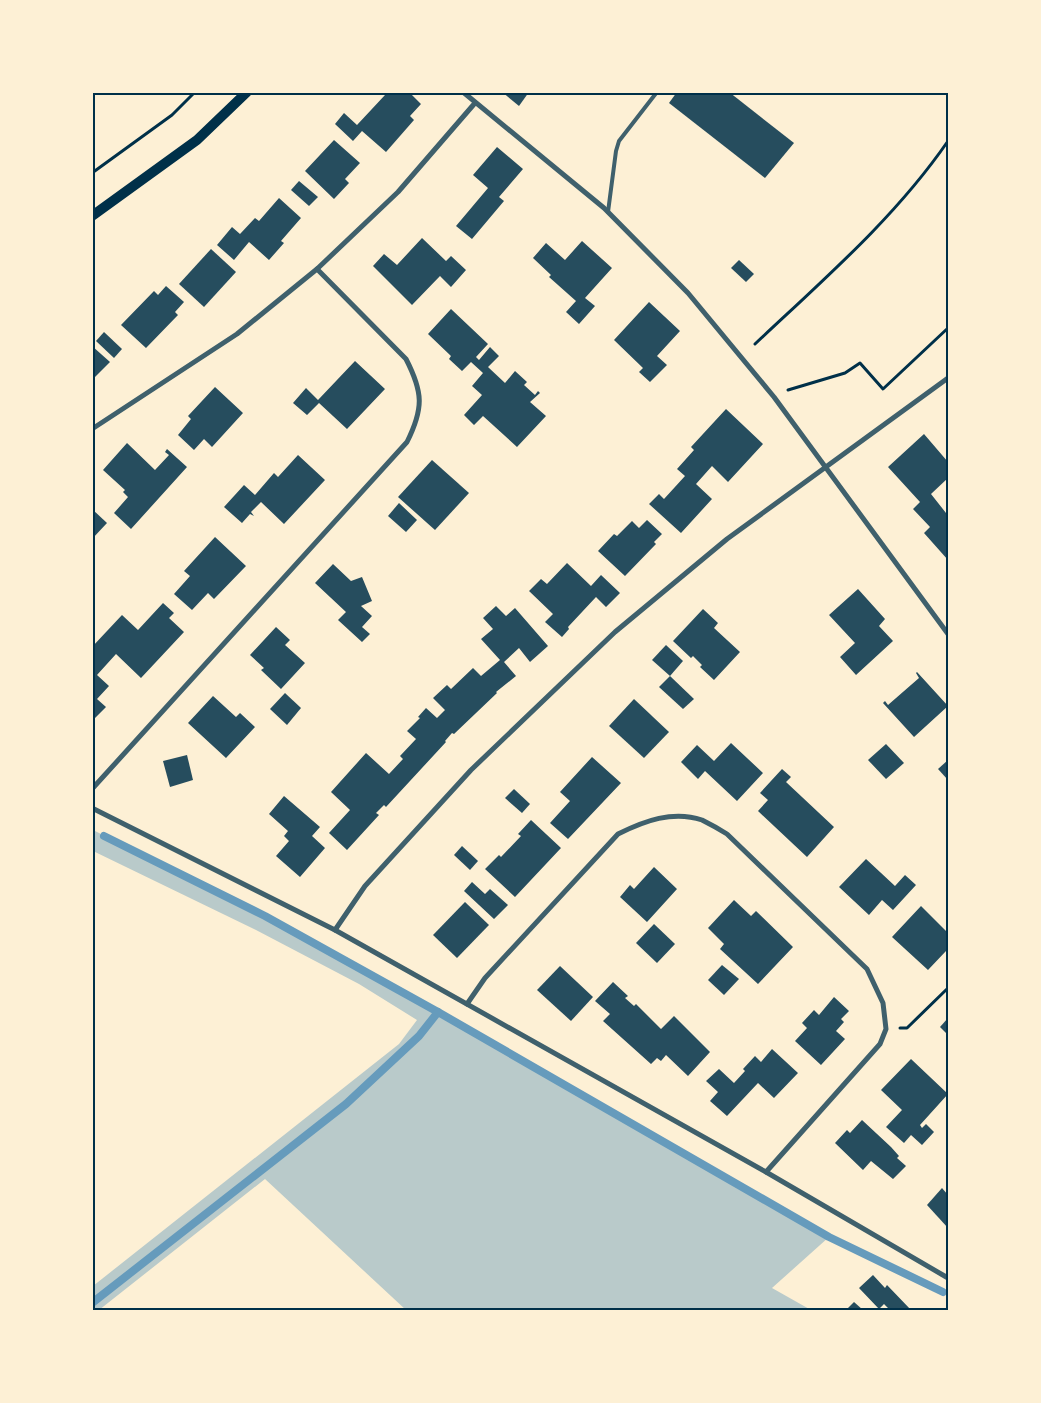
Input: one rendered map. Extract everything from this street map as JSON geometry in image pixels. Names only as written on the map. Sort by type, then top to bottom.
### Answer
[{"type":"main road","points":[[92,216],[197,140],[247,92]]},
{"type":"street","points":[[463,92],[608,212],[688,293],[774,397],[948,634]]},
{"type":"street","points":[[92,429],[237,334],[317,269],[398,192],[476,103]]},
{"type":"street","points":[[92,789],[407,442],[417,423],[420,396],[416,378],[406,359],[317,269]]},
{"type":"street","points":[[335,930],[365,886],[471,770],[616,632],[727,539],[948,378]]},
{"type":"street","points":[[92,808],[335,930],[766,1172],[948,1278]]},
{"type":"street","points":[[466,1004],[485,978],[618,834],[644,821],[675,816],[702,820],[727,834],[867,969],[883,1003],[886,1029],[880,1044],[766,1172]]},
{"type":"lane","points":[[608,212],[619,141],[657,92]]},
{"type":"path","points":[[92,173],[172,115],[195,92]]},
{"type":"path","points":[[756,344],[869,235],[913,186],[948,141]]},
{"type":"path","points":[[944,147],[948,150]]},
{"type":"path","points":[[774,397],[791,389],[845,373],[860,363],[883,389],[948,328]]},
{"type":"path","points":[[886,1029],[907,1028],[948,988]]},
{"type":"shaded area","points":[[93,830],[265,916],[438,1012],[829,1237],[772,1288],[811,1310],[406,1310],[265,1179],[99,1310],[93,1310],[93,1286],[399,1044],[417,1020],[359,984],[256,930],[93,851]]},
{"type":"building","points":[[382,92],[409,92],[421,104],[410,116],[414,120],[386,152],[362,131],[353,141],[335,124],[344,113],[357,125],[385,95]]},
{"type":"building","points":[[502,92],[529,92],[519,106]]},
{"type":"building","points":[[677,92],[729,92],[794,143],[765,178],[669,103]]},
{"type":"building","points":[[334,140],[360,163],[345,179],[349,183],[334,199],[305,171]]},
{"type":"building","points":[[497,147],[523,169],[499,197],[504,201],[472,239],[456,226],[488,188],[473,175]]},
{"type":"building","points":[[299,181],[318,197],[309,206],[291,190]]},
{"type":"building","points":[[279,198],[301,218],[281,241],[284,243],[269,260],[249,242],[234,260],[217,245],[232,227],[240,234],[255,218],[259,221]]},
{"type":"building","points":[[422,238],[446,261],[451,256],[466,270],[451,287],[440,276],[412,305],[373,266],[384,254],[397,265]]},
{"type":"building","points":[[582,241],[612,268],[585,298],[595,306],[579,324],[566,312],[576,301],[549,277],[551,275],[533,258],[546,243],[565,260]]},
{"type":"building","points":[[211,249],[236,272],[204,307],[179,284]]},
{"type":"building","points":[[739,260],[754,274],[746,282],[731,268]]},
{"type":"building","points":[[166,286],[184,302],[175,312],[178,315],[146,348],[121,325],[154,291],[158,295]]},
{"type":"building","points":[[649,302],[680,331],[657,356],[667,365],[650,382],[639,372],[643,368],[614,340]]},
{"type":"building","points":[[451,309],[488,344],[476,357],[479,360],[490,347],[499,356],[488,367],[505,383],[515,371],[527,382],[524,385],[535,395],[538,391],[540,393],[530,402],[546,416],[517,447],[483,416],[474,425],[464,415],[482,395],[472,386],[483,373],[471,362],[462,371],[449,359],[451,356],[428,334]]},
{"type":"building","points":[[104,332],[122,349],[114,358],[96,341]]},
{"type":"building","points":[[92,346],[110,362],[92,380]]},
{"type":"building","points":[[355,361],[385,389],[347,429],[319,403],[307,415],[293,403],[306,388],[318,400]]},
{"type":"building","points":[[215,387],[243,413],[212,447],[204,439],[194,450],[178,435],[191,419],[188,416]]},
{"type":"building","points":[[726,409],[763,444],[728,482],[712,466],[696,484],[712,499],[681,533],[649,504],[659,494],[664,499],[685,476],[677,469],[694,450],[691,447]]},
{"type":"building","points":[[924,434],[948,462],[948,478],[931,494],[946,513],[948,510],[948,560],[924,533],[930,527],[913,509],[920,502],[888,467]]},
{"type":"building","points":[[127,443],[155,470],[169,455],[165,452],[167,449],[187,467],[131,529],[114,513],[128,497],[123,492],[125,490],[103,470]]},
{"type":"building","points":[[298,455],[325,480],[284,524],[261,502],[251,512],[254,516],[250,514],[242,523],[224,507],[244,485],[255,495],[274,473],[278,477]]},
{"type":"building","points":[[432,460],[469,493],[435,530],[398,497]]},
{"type":"building","points":[[399,503],[417,520],[406,532],[388,516]]},
{"type":"building","points":[[92,509],[107,523],[92,539]]},
{"type":"building","points":[[647,520],[662,534],[654,542],[656,544],[625,576],[598,551],[614,534],[617,536],[632,521],[639,528]]},
{"type":"building","points":[[215,537],[246,566],[214,599],[208,593],[192,610],[174,594],[190,576],[184,571]]},
{"type":"building","points":[[567,563],[591,586],[601,575],[620,593],[606,607],[596,597],[568,627],[569,629],[562,637],[545,622],[553,614],[529,591],[541,579],[547,584]]},
{"type":"building","points":[[333,564],[351,581],[362,577],[372,601],[361,606],[372,616],[362,627],[370,634],[362,642],[338,620],[346,612],[315,583]]},
{"type":"building","points":[[858,589],[885,619],[879,626],[893,641],[856,675],[840,657],[855,643],[829,615]]},
{"type":"building","points":[[163,603],[174,613],[169,618],[184,632],[141,678],[116,654],[97,675],[109,686],[97,699],[106,707],[92,721],[92,647],[122,615],[138,630]]},
{"type":"building","points":[[496,606],[506,616],[515,608],[548,646],[530,662],[519,648],[504,662],[516,676],[496,692],[454,734],[452,733],[446,742],[386,807],[384,805],[376,813],[379,815],[347,850],[329,833],[350,810],[331,792],[366,753],[389,774],[403,759],[400,756],[416,739],[407,731],[420,718],[418,717],[426,708],[437,718],[445,710],[433,698],[447,685],[451,689],[473,668],[481,676],[500,660],[481,639],[493,629],[483,618]]},
{"type":"building","points":[[703,609],[718,623],[714,628],[740,652],[714,680],[700,667],[702,665],[693,656],[691,658],[673,641]]},
{"type":"building","points":[[276,627],[290,640],[285,645],[305,663],[281,689],[261,670],[264,668],[250,655]]},
{"type":"building","points":[[666,645],[683,661],[670,676],[652,660]]},
{"type":"building","points":[[917,672],[948,706],[914,737],[883,703],[885,701],[888,705],[919,678]]},
{"type":"building","points":[[670,676],[694,699],[683,709],[659,687]]},
{"type":"building","points":[[285,693],[301,708],[287,725],[270,709]]},
{"type":"building","points":[[213,696],[236,717],[240,713],[255,727],[226,758],[188,723]]},
{"type":"building","points":[[634,699],[669,732],[644,758],[609,726]]},
{"type":"building","points":[[731,743],[763,773],[737,801],[705,771],[698,779],[681,762],[697,745],[714,761]]},
{"type":"building","points":[[886,744],[904,763],[886,779],[868,760]]},
{"type":"building","points":[[187,755],[193,780],[170,787],[163,761]]},
{"type":"building","points":[[592,757],[621,783],[568,839],[550,823],[570,801],[560,792]]},
{"type":"building","points":[[948,760],[948,780],[938,769]]},
{"type":"building","points":[[782,769],[791,777],[786,782],[834,827],[807,857],[758,811],[768,800],[760,793]]},
{"type":"building","points":[[514,789],[530,804],[522,813],[505,798]]},
{"type":"building","points":[[284,796],[320,827],[312,836],[325,848],[300,877],[276,856],[289,841],[284,836],[288,831],[269,814]]},
{"type":"building","points":[[531,820],[561,848],[515,897],[485,869],[499,855],[501,857],[521,836],[518,834]]},
{"type":"building","points":[[462,846],[478,861],[470,870],[454,855]]},
{"type":"building","points":[[866,859],[895,886],[905,875],[916,885],[893,910],[882,900],[869,915],[839,887]]},
{"type":"building","points":[[654,867],[677,889],[647,922],[620,897],[630,885],[634,889]]},
{"type":"building","points":[[472,882],[485,894],[490,889],[508,905],[494,919],[464,891]]},
{"type":"building","points":[[734,900],[751,916],[756,911],[793,947],[758,984],[720,949],[724,944],[708,928]]},
{"type":"building","points":[[465,902],[489,925],[457,958],[433,935]]},
{"type":"building","points":[[921,906],[948,933],[948,954],[946,951],[928,970],[892,937]]},
{"type":"building","points":[[654,924],[675,944],[657,963],[636,943]]},
{"type":"building","points":[[722,965],[739,979],[724,995],[708,980]]},
{"type":"building","points":[[560,966],[593,997],[571,1021],[537,990]]},
{"type":"building","points":[[613,982],[628,996],[625,998],[634,1006],[636,1004],[661,1029],[674,1016],[710,1052],[688,1076],[666,1055],[661,1061],[657,1058],[651,1064],[603,1021],[610,1014],[595,1001]]},
{"type":"building","points":[[834,997],[849,1011],[841,1019],[844,1022],[836,1031],[845,1039],[821,1065],[795,1041],[807,1028],[802,1023],[814,1010],[819,1015]]},
{"type":"building","points":[[948,1018],[948,1035],[940,1027]]},
{"type":"building","points":[[772,1049],[798,1073],[774,1098],[758,1083],[727,1116],[710,1101],[718,1092],[706,1081],[719,1069],[734,1083],[755,1056],[761,1062]]},
{"type":"building","points":[[911,1059],[948,1094],[920,1125],[922,1128],[926,1124],[934,1132],[922,1145],[911,1135],[904,1143],[886,1127],[902,1110],[881,1090]]},
{"type":"building","points":[[862,1120],[891,1147],[899,1156],[897,1158],[906,1166],[893,1179],[871,1161],[863,1170],[835,1143],[847,1130],[850,1133]]},
{"type":"building","points":[[942,1188],[948,1195],[948,1228],[927,1205]]},
{"type":"building","points":[[873,1275],[885,1288],[887,1285],[911,1310],[890,1310],[884,1304],[879,1309],[859,1288]]},
{"type":"building","points":[[854,1302],[863,1310],[846,1310]]},
{"type":"waterway","points":[[104,836],[265,916],[438,1012],[829,1237],[943,1292]]},
{"type":"waterway","points":[[92,1303],[346,1104],[419,1036],[438,1012]]}]
